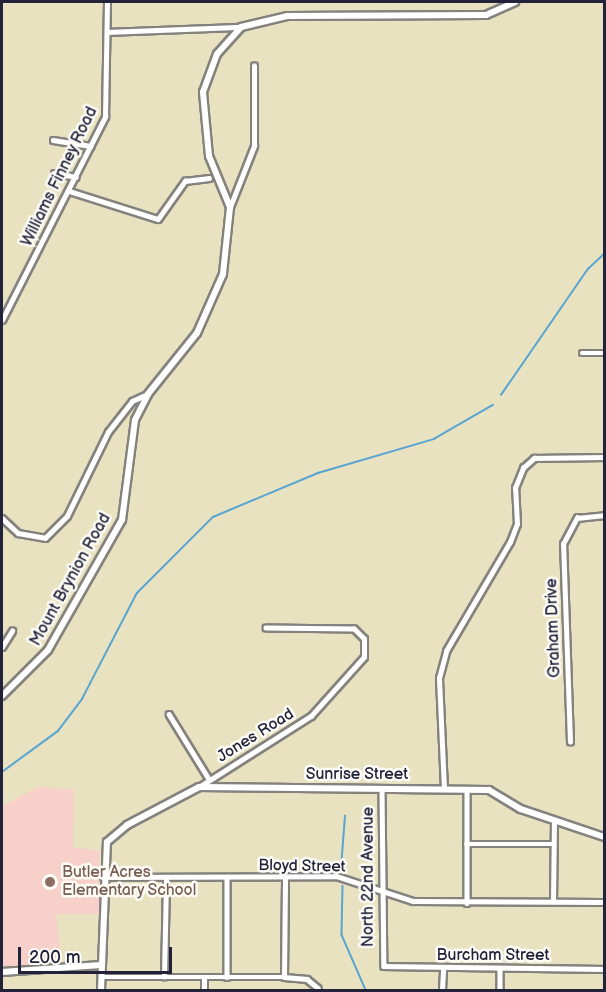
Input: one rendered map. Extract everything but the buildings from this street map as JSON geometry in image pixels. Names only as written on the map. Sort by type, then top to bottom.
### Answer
[{"type":"street","name":"Williams Finney Road","points":[[2,320],[76,177],[108,105],[107,2]]},
{"type":"street","points":[[108,32],[241,27],[286,16],[486,15],[515,2]]},
{"type":"street","name":"Mount Brynion Road","points":[[2,696],[48,650],[122,520],[135,420],[148,394],[197,333],[223,274],[230,207],[209,156],[203,92],[207,70],[241,27]]},
{"type":"street","points":[[230,207],[254,146],[254,66]]},
{"type":"street","points":[[53,140],[91,146]]},
{"type":"street","points":[[54,173],[76,177]]},
{"type":"street","points":[[69,191],[158,219],[185,181],[209,178]]},
{"type":"street","points":[[582,353],[604,353]]},
{"type":"street","points":[[2,518],[18,533],[45,538],[67,516],[108,432],[132,401],[148,394]]},
{"type":"street","points":[[444,789],[440,678],[446,651],[510,542],[517,524],[515,488],[523,468],[534,458],[604,457]]},
{"type":"street","name":"Graham Drive","points":[[570,742],[563,544],[577,518],[604,515]]},
{"type":"street","name":"Jones Road","points":[[199,787],[311,716],[364,657],[364,639],[354,629],[266,628]]},
{"type":"street","points":[[2,647],[12,631]]},
{"type":"street","points":[[169,714],[209,779]]},
{"type":"street","points":[[101,990],[104,850],[112,836],[199,787]]},
{"type":"street","name":"Sunrise Street","points":[[199,787],[489,790],[554,822],[604,837]]},
{"type":"street","name":"North 22nd Avenue","points":[[382,789],[382,964]]},
{"type":"street","points":[[467,789],[467,903]]},
{"type":"street","points":[[553,902],[551,844],[554,822]]},
{"type":"street","points":[[466,844],[551,844]]},
{"type":"street","name":"Bloyd Street","points":[[103,877],[336,876],[413,901],[604,902]]},
{"type":"street","points":[[227,877],[227,977]]},
{"type":"street","points":[[164,978],[166,878]]},
{"type":"street","points":[[284,977],[285,878]]},
{"type":"street","points":[[2,972],[101,964]]},
{"type":"street","name":"Burcham Street","points":[[382,964],[443,970],[604,969]]},
{"type":"street","points":[[442,990],[443,970]]},
{"type":"street","points":[[500,970],[500,990]]},
{"type":"street","points":[[101,977],[284,977],[307,979],[318,988]]},
{"type":"street","points":[[204,978],[204,990]]},
{"type":"shaded area","name":"Butler Acres Elementary School","points":[[38,787],[74,789],[73,848],[99,850],[99,914],[56,914],[62,962],[2,967],[2,806]]},
{"type":"waterway","points":[[501,395],[588,269],[604,254]]},
{"type":"waterway","points":[[2,772],[58,731],[82,699],[137,593],[213,517],[318,473],[434,439],[493,405]]},
{"type":"waterway","points":[[341,868],[345,816]]},
{"type":"waterway","points":[[343,886],[342,935],[366,990]]},
{"type":"place","name":"Butler Acres Elementary School","points":[[50,882]]}]
